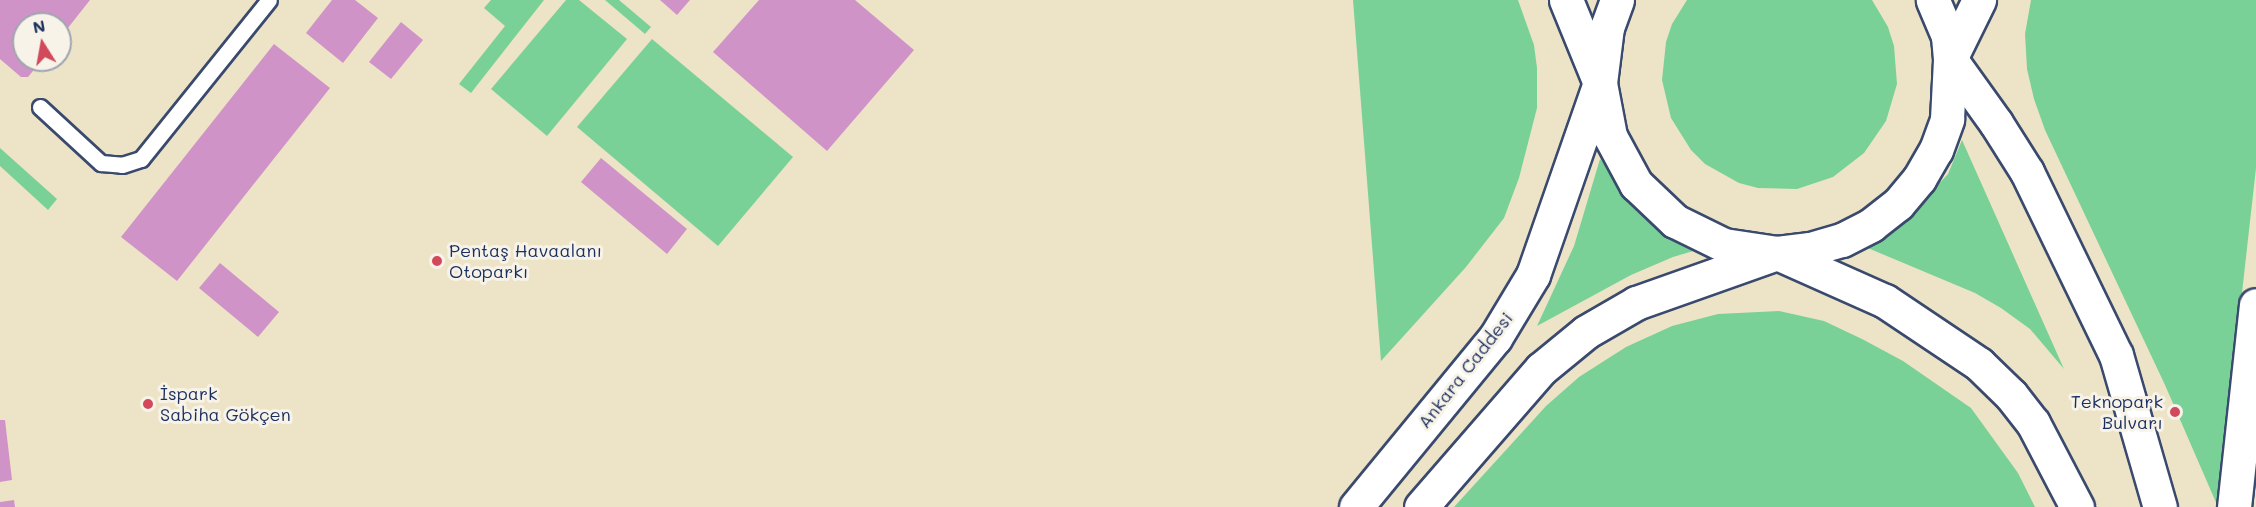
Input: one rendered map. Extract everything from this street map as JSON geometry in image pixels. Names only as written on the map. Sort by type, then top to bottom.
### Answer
[{"type":"main road","points":[[1566,0],[1600,83],[1610,136],[1636,184],[1675,221],[1724,245],[1777,253],[1885,301],[1979,363],[2011,395],[2033,423],[2077,507]]},
{"type":"main road","points":[[1600,83],[1607,27],[1617,0]]},
{"type":"main road","points":[[1421,507],[1541,369],[1586,332],[1636,303],[1777,253],[1810,249],[1842,240],[1871,225],[1898,204],[1919,179],[1936,150],[1947,119],[1950,58],[1948,36],[1934,0]]},
{"type":"main road","points":[[1950,58],[1979,0]]},
{"type":"main road","points":[[1950,58],[2027,172],[2116,355],[2160,507]]},
{"type":"main road","name":"Ankara Caddesi","points":[[1356,507],[1495,338],[1533,275],[1600,83]]},
{"type":"main road","points":[[2234,507],[2256,304]]},
{"type":"lane","points":[[40,107],[101,164],[122,165],[141,159],[268,0]]},
{"type":"green space","points":[[491,0],[544,0],[471,93],[459,84],[505,26],[484,8]]},
{"type":"green space","points":[[566,0],[579,0],[627,39],[547,136],[491,89]]},
{"type":"green space","points":[[605,0],[619,0],[651,27],[645,34]]},
{"type":"green space","points":[[1353,0],[1518,0],[1534,45],[1537,68],[1537,108],[1519,178],[1504,218],[1466,267],[1381,361]]},
{"type":"green space","points":[[1687,0],[1872,0],[1888,27],[1894,46],[1897,84],[1886,121],[1864,153],[1833,177],[1797,189],[1758,188],[1739,183],[1705,164],[1691,150],[1671,118],[1662,80],[1666,42],[1672,24]]},
{"type":"green space","points":[[2031,0],[2256,0],[2256,168],[2218,507],[2165,385],[2045,130],[2027,69],[2025,34]]},
{"type":"green space","points":[[652,39],[793,157],[718,246],[577,127]]},
{"type":"green space","points":[[1962,140],[2064,369],[2030,329],[2001,308],[1975,293],[1863,246],[1919,205],[1935,188],[1948,174]]},
{"type":"green space","points":[[0,148],[57,199],[48,210],[0,166]]},
{"type":"green space","points":[[1600,159],[1624,184],[1700,249],[1673,257],[1631,275],[1537,326],[1574,246]]},
{"type":"green space","points":[[1779,311],[1824,321],[1862,339],[1903,361],[1971,408],[2018,473],[2035,507],[1454,507],[1546,406],[1579,377],[1626,347],[1672,326],[1718,314]]},
{"type":"building","points":[[0,0],[90,0],[72,23],[72,12],[12,12],[12,69],[0,59]]},
{"type":"building","points":[[332,0],[355,0],[378,18],[343,63],[306,33]]},
{"type":"building","points":[[660,0],[690,0],[677,15]]},
{"type":"building","points":[[759,0],[855,0],[914,50],[827,151],[713,52]]},
{"type":"building","points":[[401,22],[423,40],[391,79],[369,62]]},
{"type":"building","points":[[274,44],[330,88],[177,281],[121,237]]},
{"type":"building","points":[[15,72],[32,72],[28,77],[21,77]]},
{"type":"building","points":[[601,158],[687,229],[667,254],[581,182]]},
{"type":"building","points":[[220,263],[279,312],[258,337],[199,288]]},
{"type":"building","points":[[0,420],[5,420],[12,480],[0,482]]},
{"type":"building","points":[[14,500],[15,507],[0,507],[0,502]]},
{"type":"place","name":"Pentaş Havaalanı Otoparkı","points":[[437,261]]},
{"type":"place","name":"İspark Sabiha Gökçen","points":[[148,404]]},
{"type":"place","name":"Teknopark Bulvarı","points":[[2175,412]]}]
